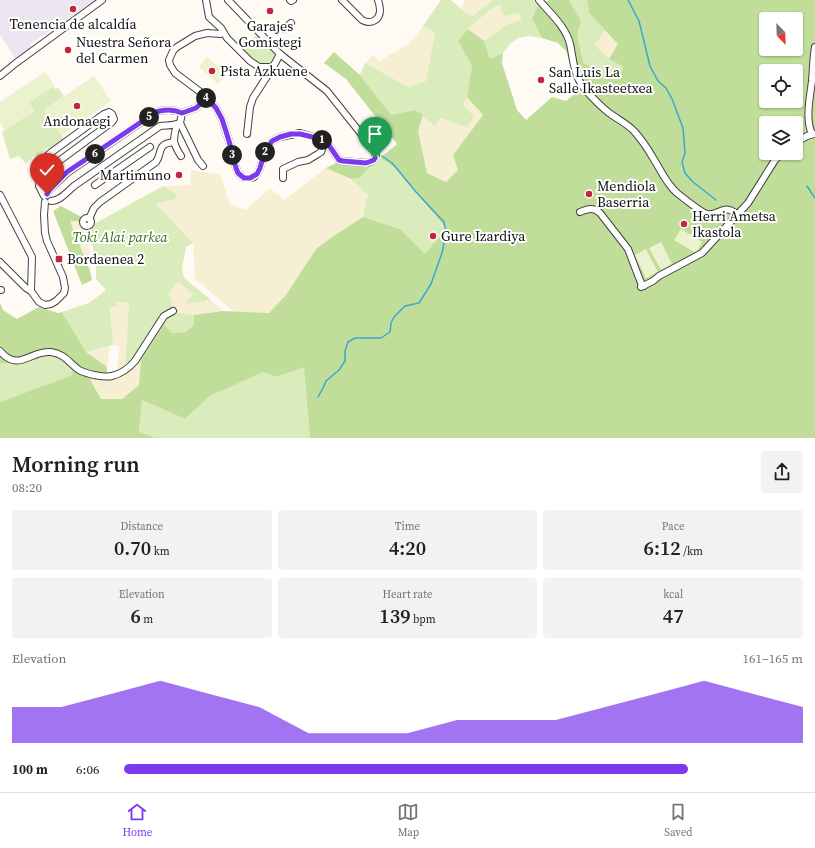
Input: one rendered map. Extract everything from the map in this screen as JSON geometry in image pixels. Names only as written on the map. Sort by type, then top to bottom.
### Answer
[{"type":"street","points":[[0,76],[22,58],[102,0]]},
{"type":"street","points":[[206,0],[209,17],[221,28],[227,38],[250,61],[259,67],[273,67]]},
{"type":"street","points":[[223,32],[221,34],[207,33],[195,36],[177,47],[173,51],[169,60],[175,73],[207,98],[216,108],[222,119],[238,173],[244,178],[250,178],[257,174],[264,154],[272,141],[280,137],[300,134],[321,139],[328,144],[339,160],[366,163],[374,160],[376,155],[375,150],[327,91],[280,54],[228,0]]},
{"type":"street","points":[[342,0],[362,20],[369,23],[373,22],[379,16],[380,10],[378,0]]},
{"type":"street","points":[[539,0],[566,35],[570,44],[572,58],[579,81],[607,111],[628,125],[653,157],[664,179],[671,187],[706,214],[726,209],[732,210],[738,215]]},
{"type":"street","points":[[284,29],[291,23]]},
{"type":"street","points":[[803,139],[813,134],[810,131],[809,108],[815,47]]},
{"type":"street","points":[[246,134],[250,107],[253,98],[280,54]]},
{"type":"street","points":[[0,262],[26,288],[31,291],[39,302],[45,305],[56,301],[64,293],[65,288],[63,277],[45,233],[44,215],[50,189],[67,172],[156,112],[169,109],[182,113],[196,108],[207,98]]},
{"type":"street","points":[[36,167],[49,154],[104,114],[109,112],[112,114],[114,119],[112,122],[59,161],[40,179],[39,186],[47,199],[56,201],[74,186],[160,126],[178,124]]},
{"type":"street","points":[[181,156],[175,148],[174,142],[182,113]]},
{"type":"street","points":[[178,124],[198,160],[203,166]]},
{"type":"street","points":[[89,219],[94,208],[100,202],[156,162],[159,158],[161,148],[170,142],[174,142]]},
{"type":"street","points":[[283,178],[283,169],[298,162],[308,160],[318,154],[321,152],[325,142]]},
{"type":"street","points":[[95,185],[150,147]]},
{"type":"street","points":[[580,212],[592,209],[597,210],[600,213],[628,249],[642,286],[702,254],[748,203],[775,160]]},
{"type":"street","points":[[0,195],[32,257],[31,291]]},
{"type":"street","points":[[0,352],[6,358],[18,361],[41,353],[52,352],[64,356],[83,372],[103,376],[112,376],[131,366],[164,316],[173,311]]},
{"type":"shaded area","points":[[0,0],[94,0],[57,27],[30,44],[32,47],[16,59],[0,35]]},
{"type":"shaded area","points":[[465,0],[493,0],[471,17],[461,8]]},
{"type":"shaded area","points":[[501,4],[520,13],[522,20],[506,25],[484,41],[468,29],[486,13]]},
{"type":"shaded area","points":[[423,26],[435,33],[426,81],[408,87],[365,63],[373,55],[379,61],[410,43]]},
{"type":"shaded area","points":[[605,30],[619,44],[609,59],[595,45]]},
{"type":"shaded area","points":[[467,97],[483,115],[453,155],[458,170],[446,182],[427,173],[418,131],[423,115],[435,126],[441,118],[463,104]]},
{"type":"shaded area","points":[[326,168],[351,179],[369,195],[363,217],[316,249],[286,295],[269,313],[234,312],[195,279],[193,243],[156,204],[177,199],[176,194],[163,186],[190,185],[191,170],[220,174],[230,204],[246,210],[270,188],[284,200]]},
{"type":"shaded area","points":[[70,220],[81,221],[91,259],[90,271]]},
{"type":"shaded area","points":[[178,281],[193,294],[186,304],[211,300],[223,311],[194,315],[174,312],[169,294]]},
{"type":"shaded area","points":[[116,302],[129,302],[125,371],[136,361],[141,360],[139,385],[122,399],[101,399],[91,381],[92,376],[117,372],[119,346],[113,345],[110,307]]},
{"type":"shaded area","points":[[110,346],[107,367],[86,352]]},
{"type":"green space","points":[[441,0],[451,0],[471,17],[493,0],[533,0],[538,5],[532,19],[542,38],[529,36],[518,38],[510,44],[503,53],[490,59],[484,41],[506,25],[521,20],[520,13],[504,16],[500,4],[486,13],[468,29],[458,41],[472,66],[467,97],[463,104],[474,117],[467,127],[441,118],[435,126],[415,110],[391,115],[360,75],[365,63],[408,87],[426,81],[435,33],[423,26]]},
{"type":"green space","points":[[549,0],[569,0],[581,22],[577,34],[583,63],[616,79],[624,67],[609,59],[618,44],[589,13],[587,0],[815,0],[815,438],[310,438],[304,367],[276,377],[263,372],[210,396],[185,419],[142,400],[139,432],[156,438],[0,438],[0,402],[72,375],[73,361],[49,351],[18,364],[0,363],[0,303],[3,310],[17,319],[39,307],[58,313],[62,312],[86,352],[107,367],[107,378],[92,377],[91,381],[101,399],[122,399],[139,385],[141,360],[164,324],[172,333],[186,332],[194,324],[194,315],[223,311],[269,313],[286,295],[316,249],[363,217],[400,229],[425,254],[446,229],[394,167],[380,158],[397,144],[346,79],[324,63],[334,52],[360,75],[391,115],[415,110],[423,115],[418,131],[427,173],[446,182],[458,170],[453,155],[483,115],[467,97],[472,66],[458,41],[468,29],[484,41],[490,59],[503,53],[502,63],[517,110],[526,120],[552,97],[566,101],[578,91],[566,51],[558,43],[542,38],[532,19],[538,5]]},
{"type":"green space","points":[[569,0],[587,0],[589,13],[605,30],[595,45],[609,59],[625,67],[616,79],[583,64]]},
{"type":"green space","points":[[258,33],[278,54],[272,66],[260,66],[243,49]]},
{"type":"green space","points":[[207,57],[226,74],[218,84],[199,67]]},
{"type":"green space","points":[[45,72],[54,85],[29,103],[34,111],[5,130],[0,123],[0,102]]},
{"type":"green space","name":"Andonaegi","points":[[94,76],[111,101],[61,136],[44,110]]},
{"type":"green space","points":[[53,86],[55,89],[58,88],[64,96],[44,110],[66,142],[52,152],[47,148],[37,157],[34,155],[26,164],[19,156],[10,159],[2,132],[34,111],[29,103]]},
{"type":"green space","points":[[380,158],[394,167],[446,230],[425,254],[400,229],[363,217],[368,195],[351,179],[360,178],[370,166]]},
{"type":"green space","points":[[338,162],[370,166],[360,178],[351,179],[326,168]]},
{"type":"green space","name":"Toki Alai parkea","points":[[163,186],[176,194],[177,199],[156,204],[193,243],[186,247],[182,268],[184,278],[211,300],[185,304],[193,294],[178,281],[169,293],[174,312],[194,315],[194,324],[186,332],[172,333],[164,324],[141,360],[136,361],[125,372],[129,302],[116,302],[116,307],[110,307],[113,345],[86,352],[62,312],[89,303],[106,290],[96,279],[96,261],[90,235],[89,221],[94,224]]},
{"type":"green space","points":[[61,206],[85,219],[81,221],[70,221],[90,271],[92,280],[82,285],[53,211]]},
{"type":"green space","points":[[681,229],[702,242],[696,253],[674,240]]},
{"type":"green space","points":[[661,242],[672,264],[661,270],[649,248]]},
{"type":"green space","points":[[646,249],[658,272],[646,278],[635,255]]},
{"type":"green space","points":[[49,351],[73,361],[72,375],[0,402],[0,363],[18,364]]},
{"type":"green space","points":[[304,366],[310,438],[156,438],[139,432],[142,400],[185,419],[210,396],[263,372],[276,377]]},
{"type":"waterway","points":[[628,0],[639,21],[650,66],[658,81],[666,88],[672,99],[683,128],[685,153],[682,162],[685,173],[693,182],[716,200]]},
{"type":"waterway","points":[[318,397],[326,381],[339,370],[345,361],[345,351],[348,342],[355,338],[381,338],[390,332],[391,323],[394,317],[405,306],[419,303],[431,284],[442,253],[446,233],[444,222],[392,163],[382,156]]},
{"type":"waterway","points":[[807,186],[815,198]]},
{"type":"place","name":"Tenencia de alcaldía","points":[[73,9]]},
{"type":"place","name":"Garajes Gomistegi","points":[[270,11]]},
{"type":"place","name":"Nuestra Señora del Carmen","points":[[68,50]]},
{"type":"place","name":"Pista Azkuene","points":[[212,71]]},
{"type":"place","name":"San Luis La Salle Ikasteetxea","points":[[541,80]]},
{"type":"place","name":"Andonaegi","points":[[77,106]]},
{"type":"place","name":"Martimuno","points":[[179,175]]},
{"type":"place","name":"Mendiola Baserria","points":[[589,194]]},
{"type":"place","name":"Herri Ametsa Ikastola","points":[[684,224]]},
{"type":"place","name":"Gure Izardiya","points":[[433,236]]},
{"type":"place","name":"Bordaenea 2","points":[[59,259]]},
{"type":"route","points":[[47,194],[67,172],[156,112],[169,109],[182,113],[196,108],[207,98],[216,108],[222,119],[236,168],[238,173],[244,178],[250,178],[257,174],[264,154],[272,141],[291,134],[300,134],[321,139],[328,144],[339,160],[366,163],[372,162],[375,158]]}]
